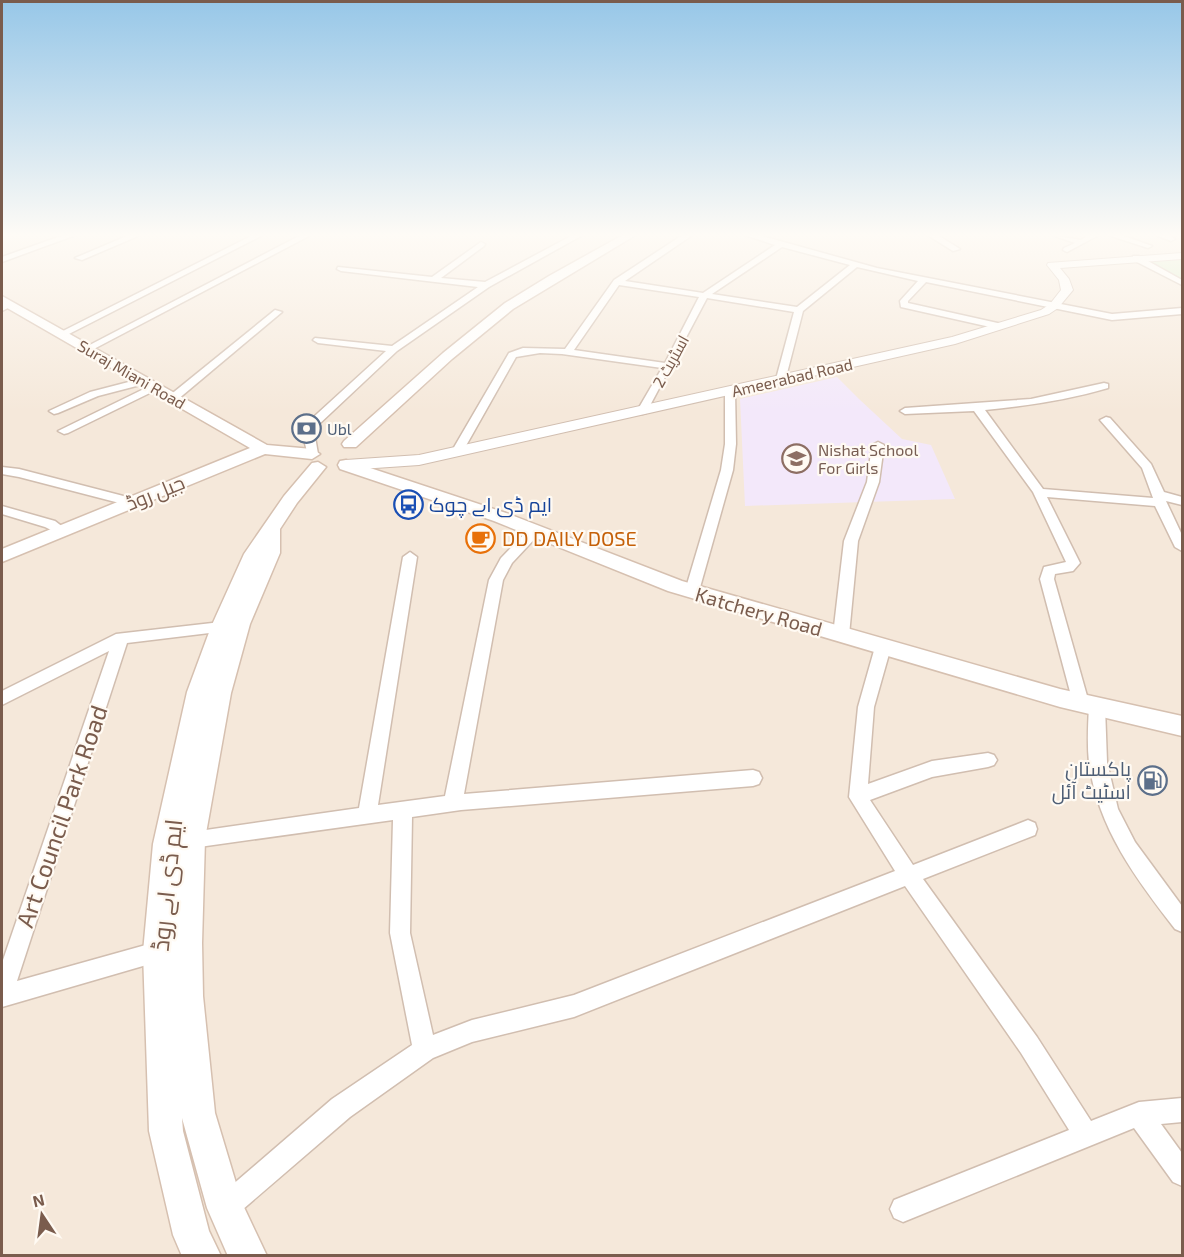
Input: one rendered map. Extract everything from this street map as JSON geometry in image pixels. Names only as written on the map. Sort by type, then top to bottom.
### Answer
[{"type":"main road","name":"ایم ڈی اے روڈ","points":[[202,1256],[192,1235],[166,1131],[158,952],[166,844],[198,692],[221,627],[254,554],[290,500],[328,451],[392,408],[429,371],[511,305],[529,295]]},
{"type":"main road","name":"Suraj Miani Road","points":[[4,305],[62,334],[262,449]]},
{"type":"main road","name":"جیل روڈ","points":[[2,556],[262,449],[328,451]]},
{"type":"main road","points":[[356,449],[357,455],[346,465],[335,468],[328,451],[356,449]]},
{"type":"main road","name":"Katchery Road","points":[[346,465],[535,531],[692,591],[1089,705],[1182,726]]},
{"type":"main road","name":"ایم ڈی اے روڈ","points":[[248,1256],[225,1208],[198,1113],[188,996],[187,943],[192,839],[220,693],[240,624],[271,553],[272,529]]},
{"type":"street","points":[[62,334],[139,295]]},
{"type":"street","points":[[87,349],[192,295]]},
{"type":"street","points":[[328,451],[308,431],[311,425],[394,349],[472,295]]},
{"type":"street","points":[[567,353],[608,295]]},
{"type":"street","points":[[696,295],[799,310]]},
{"type":"street","points":[[781,380],[799,310],[818,295]]},
{"type":"street","points":[[910,295],[904,301],[904,305],[999,326]]},
{"type":"street","points":[[999,295],[1112,317],[1182,311]]},
{"type":"street","points":[[1054,306],[1065,295]]},
{"type":"street","name":"اسٹریٹ 2","points":[[642,411],[704,296]]},
{"type":"street","name":"Ameerabad Road","points":[[346,465],[419,460],[459,449],[781,380],[955,340],[1045,312],[1054,306]]},
{"type":"street","points":[[173,398],[278,312]]},
{"type":"street","points":[[318,340],[394,349]]},
{"type":"street","points":[[459,449],[512,356],[518,352],[531,349],[668,366]]},
{"type":"street","points":[[54,411],[94,394],[149,384]]},
{"type":"street","points":[[64,431],[149,384]]},
{"type":"street","points":[[905,411],[978,408],[1043,401],[1104,386]]},
{"type":"street","points":[[692,591],[724,483],[730,449],[728,405],[730,391]]},
{"type":"street","points":[[978,408],[1039,492],[1072,563],[1068,568],[1049,570],[1047,579],[1089,705],[1098,762],[1117,831],[1130,855],[1182,922]]},
{"type":"street","points":[[1106,420],[1147,467],[1182,547]]},
{"type":"street","points":[[841,635],[851,541],[873,482],[878,445]]},
{"type":"street","points":[[2,471],[19,473],[131,502]]},
{"type":"street","points":[[1039,492],[1182,501]]},
{"type":"street","points":[[2,510],[50,524],[61,531]]},
{"type":"street","points":[[453,803],[496,580],[506,561],[535,531]]},
{"type":"street","points":[[367,815],[410,557]]},
{"type":"street","points":[[2,698],[121,638],[221,627]]},
{"type":"street","name":"Art Council Park Road","points":[[2,995],[121,638]]},
{"type":"street","points":[[883,647],[866,707],[858,797],[909,876],[1029,1045],[1086,1135]]},
{"type":"street","points":[[858,797],[889,783],[932,769],[988,760]]},
{"type":"street","points":[[192,839],[453,803],[753,778]]},
{"type":"street","points":[[403,810],[400,933],[425,1050]]},
{"type":"street","points":[[225,1208],[341,1108],[425,1050],[472,1031],[574,1006],[1028,829]]},
{"type":"street","points":[[2,995],[187,943]]},
{"type":"street","points":[[903,1209],[1139,1114],[1182,1110]]},
{"type":"street","points":[[1139,1114],[1182,1173]]},
{"type":"shaded area","points":[[2,295],[1182,295],[1182,1255],[2,1255]]},
{"type":"shaded area","points":[[837,377],[902,439],[931,445],[955,499],[745,506],[740,399]]},
{"type":"place","name":"Ubl","points":[[306,428]]},
{"type":"place","name":"Nishat School For Girls","points":[[797,458]]},
{"type":"place","name":"ایم ڈی اے چوک","points":[[408,504]]},
{"type":"place","name":"DD DAILY DOSE","points":[[481,538]]},
{"type":"place","name":"پاکستان اسٹیٹ آئل","points":[[1152,780]]}]
